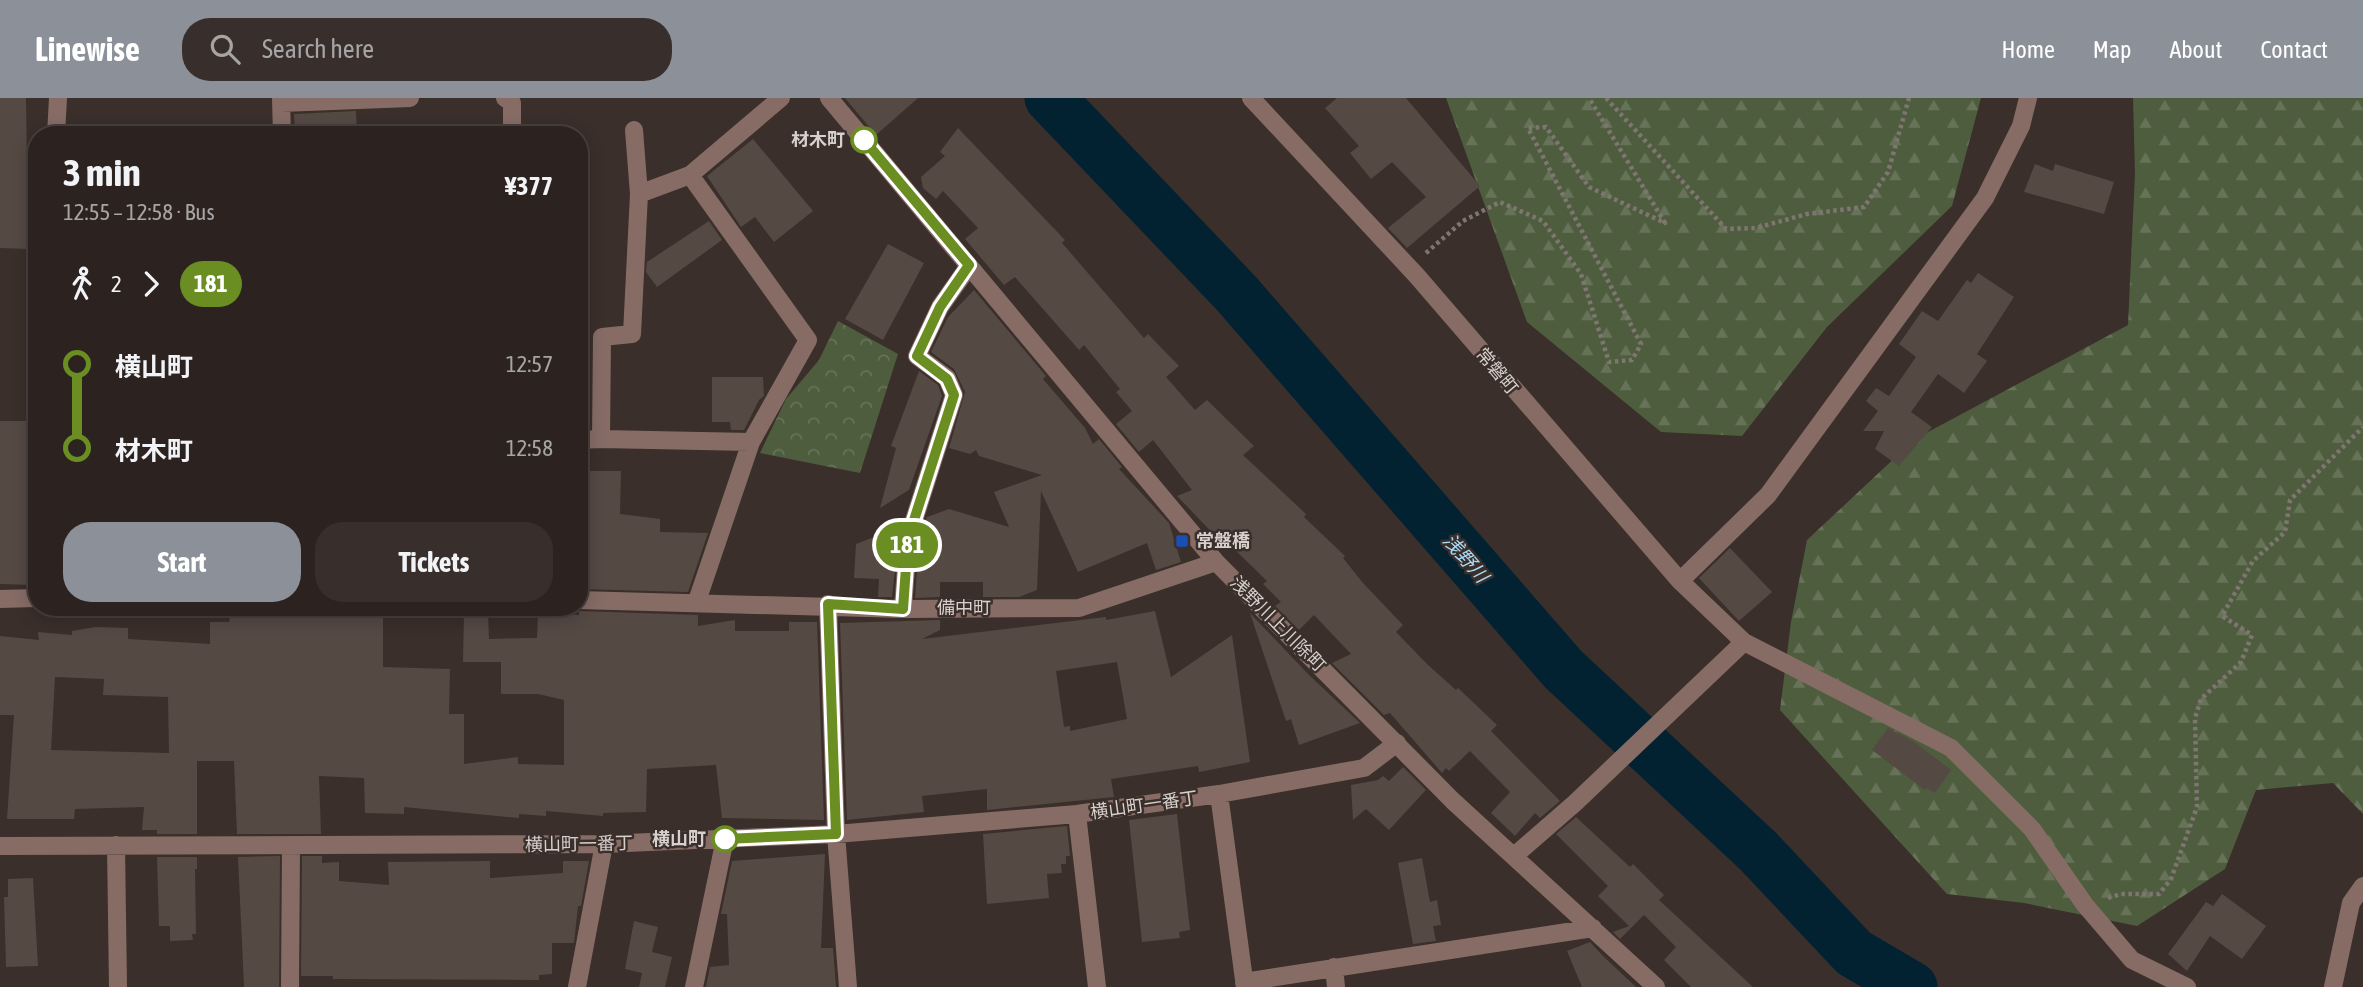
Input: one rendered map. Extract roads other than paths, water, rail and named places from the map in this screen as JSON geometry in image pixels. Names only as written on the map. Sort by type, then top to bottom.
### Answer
[{"type":"street","points":[[56,126],[58,98]]},
{"type":"street","points":[[282,126],[281,101],[410,98]]},
{"type":"street","points":[[505,98],[512,103],[512,126]]},
{"type":"street","points":[[639,194],[690,175],[781,98]]},
{"type":"street","name":"浅野川上川除町","points":[[829,98],[1216,562],[1453,801],[1656,987]]},
{"type":"street","name":"常磐町","points":[[1251,98],[1417,276],[1680,582],[1744,642],[1951,748],[2032,829],[2085,905],[2132,960],[2187,987]]},
{"type":"street","points":[[1680,582],[1768,495],[1954,243],[1985,198],[2021,126],[2028,98]]},
{"type":"street","points":[[601,439],[603,337],[632,334],[639,194],[634,130]]},
{"type":"street","points":[[690,175],[808,340],[751,442],[697,601]]},
{"type":"street","points":[[903,609],[908,539],[954,395],[947,379],[917,356],[940,307],[969,265]]},
{"type":"street","points":[[588,440],[751,442]]},
{"type":"street","name":"備中町","points":[[588,600],[828,604],[903,609],[1079,608],[1216,562]]},
{"type":"street","points":[[0,599],[28,598]]},
{"type":"street","points":[[828,604],[836,834],[848,987]]},
{"type":"street","points":[[1514,856],[1575,803],[1744,642]]},
{"type":"street","name":"横山町一番丁","points":[[0,846],[604,845],[836,834],[1077,814],[1219,794],[1364,768],[1397,743]]},
{"type":"street","points":[[1219,794],[1244,984],[1334,967],[1593,928]]},
{"type":"street","points":[[1077,814],[1097,987]]},
{"type":"street","points":[[694,987],[725,839]]},
{"type":"street","points":[[116,845],[118,987]]},
{"type":"street","points":[[290,987],[291,845]]},
{"type":"street","points":[[577,987],[604,845]]},
{"type":"street","points":[[2333,987],[2350,903],[2363,886]]},
{"type":"street","points":[[1334,967],[1336,987]]},
{"type":"waterway","name":"浅野川","points":[[1050,98],[1236,293],[1563,669],[1758,851],[1854,953],[1912,987]]},
{"type":"place","name":"材木町","points":[[864,140]]},
{"type":"place","name":"常盤橋","points":[[1182,541]]},
{"type":"place","name":"横山町","points":[[725,839]]}]
